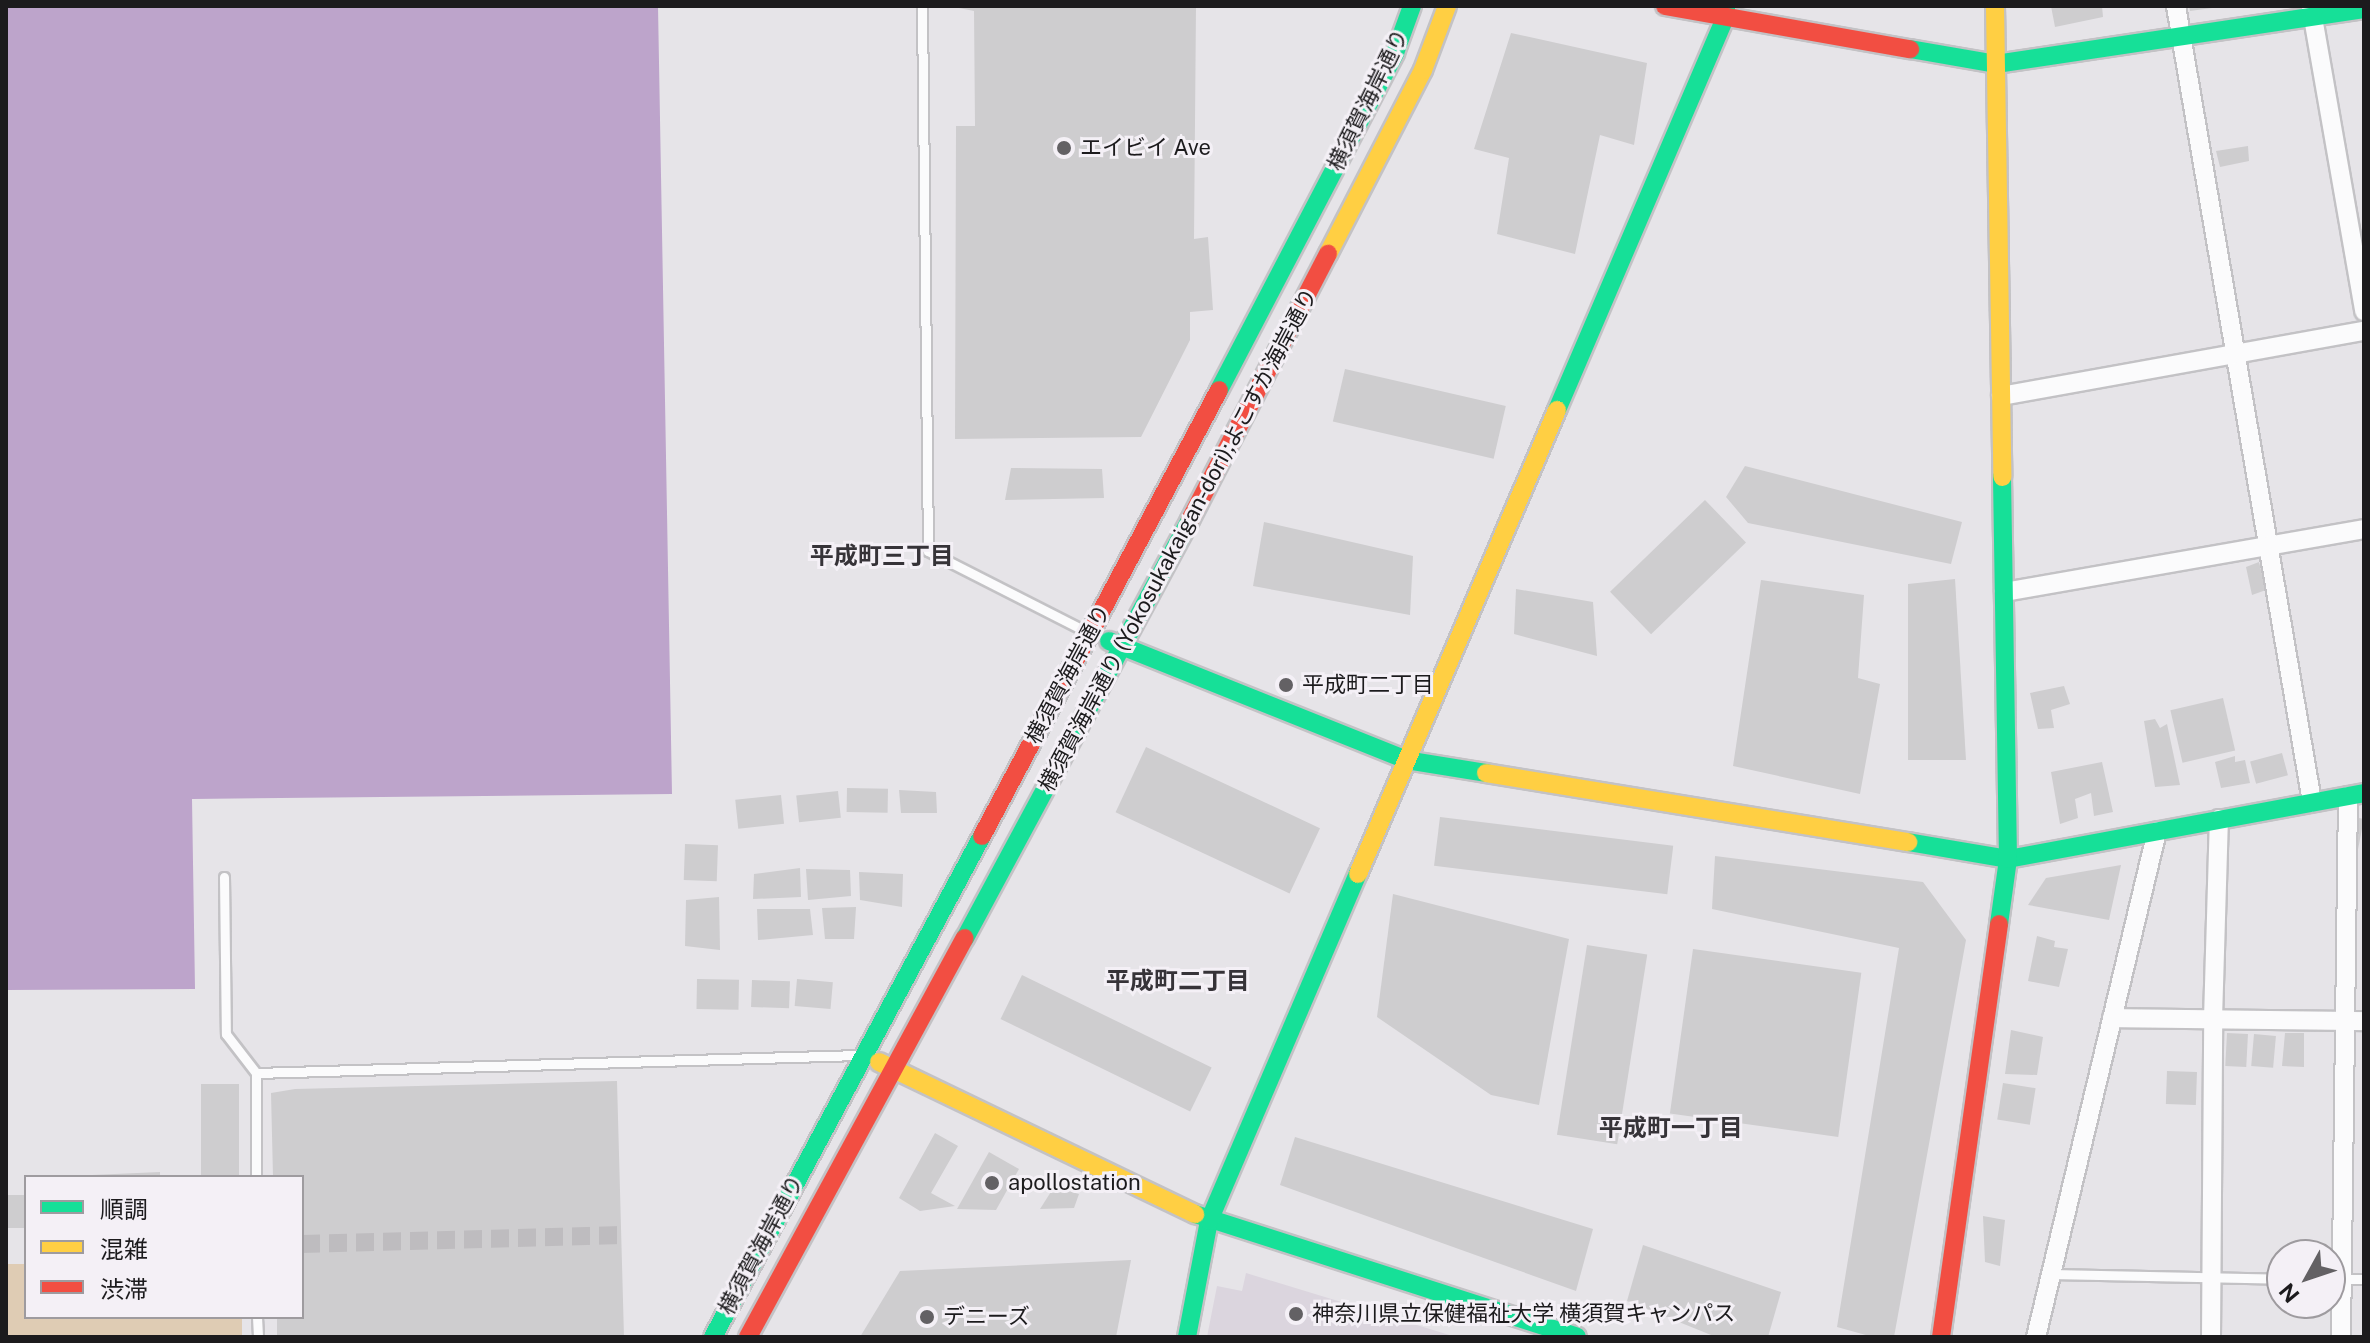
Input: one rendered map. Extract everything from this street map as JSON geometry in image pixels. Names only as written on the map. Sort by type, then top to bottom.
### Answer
[{"type":"street","name":"横須賀海岸通り","points":[[713,1337],[1091,634],[1395,53],[1412,6]]},
{"type":"street","name":"横須賀海岸通り (Yokosukakaigan-dori);よこすか海岸通り","points":[[748,1337],[1124,647],[1423,70],[1447,6]]},
{"type":"street","points":[[1665,6],[1726,11],[1996,64],[2181,37],[2312,11],[2364,9]]},
{"type":"street","points":[[1941,1337],[2008,859],[1995,6]]},
{"type":"street","points":[[2176,6],[2238,354],[2312,802]]},
{"type":"street","points":[[1187,1337],[1209,1221],[1726,11]]},
{"type":"street","points":[[2312,11],[2364,311]]},
{"type":"street","points":[[2001,396],[2364,331]]},
{"type":"street","points":[[2004,592],[2364,529]]},
{"type":"street","points":[[1091,634],[1406,760],[2008,859],[2356,794],[2343,1021],[2337,1239]]},
{"type":"street","points":[[2211,1337],[2213,1019],[2219,819]]},
{"type":"street","points":[[2036,1337],[2157,831]]},
{"type":"street","points":[[2112,1018],[2364,1021]]},
{"type":"street","points":[[862,1055],[1209,1221],[1577,1337]]},
{"type":"lane","points":[[922,6],[928,551],[1091,634]]},
{"type":"lane","points":[[224,877],[226,1034],[256,1073],[256,1175]]},
{"type":"lane","points":[[256,1073],[862,1055]]},
{"type":"lane","points":[[2051,1274],[2266,1279]]},
{"type":"shaded area","points":[[6,6],[658,6],[672,794],[192,799],[195,989],[6,990]]},
{"type":"shaded area","points":[[6,1264],[24,1264],[24,1319],[242,1319],[242,1337],[6,1337]]},
{"type":"shaded area","name":"神奈川県立保健福祉大学 横須賀キャンパス","points":[[1246,1273],[1456,1337],[1207,1337],[1217,1286],[1242,1291]]},
{"type":"building","points":[[949,6],[1196,6],[1194,239],[1208,237],[1213,310],[1190,312],[1190,340],[1141,437],[955,439],[956,126],[975,126],[974,11]]},
{"type":"building","points":[[2051,6],[2102,6],[2103,17],[2055,27]]},
{"type":"building","points":[[2189,6],[2212,6],[2212,8],[2190,11]]},
{"type":"building","points":[[1511,33],[1647,63],[1634,145],[1600,135],[1575,254],[1497,234],[1509,158],[1474,149]]},
{"type":"building","points":[[2248,146],[2249,161],[2220,167],[2216,151]]},
{"type":"building","points":[[1345,369],[1506,406],[1494,459],[1333,422]]},
{"type":"building","points":[[1745,466],[1962,522],[1951,564],[1748,523],[1726,497]]},
{"type":"building","points":[[1011,468],[1102,469],[1104,498],[1005,500]]},
{"type":"building","points":[[1705,500],[1746,542],[1651,634],[1610,592]]},
{"type":"building","points":[[1264,522],[1413,556],[1410,615],[1253,586]]},
{"type":"building","points":[[2259,562],[2266,590],[2252,595],[2246,567]]},
{"type":"building","points":[[1955,579],[1966,760],[1908,760],[1908,584]]},
{"type":"building","points":[[1761,580],[1864,595],[1858,678],[1880,684],[1860,794],[1733,766]]},
{"type":"building","points":[[1516,589],[1593,602],[1597,656],[1514,634]]},
{"type":"building","points":[[2064,686],[2070,704],[2051,710],[2054,728],[2038,729],[2030,693]]},
{"type":"building","points":[[2223,698],[2235,751],[2183,763],[2170,710]]},
{"type":"building","points":[[2155,719],[2160,728],[2167,724],[2180,785],[2155,787],[2144,721]]},
{"type":"building","points":[[1146,747],[1320,828],[1290,893],[1116,812]]},
{"type":"building","points":[[2282,753],[2288,775],[2256,784],[2250,762]]},
{"type":"building","points":[[2235,756],[2235,762],[2245,760],[2250,783],[2221,788],[2215,762]]},
{"type":"building","points":[[2102,762],[2113,812],[2094,816],[2091,793],[2075,799],[2078,818],[2060,824],[2051,772]]},
{"type":"building","points":[[847,788],[888,789],[888,813],[847,812]]},
{"type":"building","points":[[899,790],[936,792],[937,813],[901,813]]},
{"type":"building","points":[[838,791],[841,818],[799,822],[796,795]]},
{"type":"building","points":[[781,795],[784,824],[738,829],[735,800]]},
{"type":"building","points":[[1440,817],[1673,846],[1667,894],[1434,866]]},
{"type":"building","points":[[2359,818],[2364,819],[2357,856],[2352,855]]},
{"type":"building","points":[[685,844],[718,845],[717,881],[684,880]]},
{"type":"building","points":[[1715,856],[1923,882],[1966,940],[1894,1337],[1873,1337],[1837,1327],[1899,948],[1712,909]]},
{"type":"building","points":[[2121,865],[2109,920],[2028,905],[2046,878]]},
{"type":"building","points":[[800,868],[801,897],[753,899],[754,874]]},
{"type":"building","points":[[806,869],[850,870],[851,896],[808,900]]},
{"type":"building","points":[[859,872],[903,874],[902,907],[860,900]]},
{"type":"building","points":[[1393,894],[1569,939],[1539,1105],[1491,1095],[1377,1017]]},
{"type":"building","points":[[719,897],[720,950],[685,946],[686,900]]},
{"type":"building","points":[[856,907],[854,939],[825,939],[822,908]]},
{"type":"building","points":[[757,909],[810,909],[813,935],[758,940]]},
{"type":"building","points":[[2037,936],[2055,941],[2054,947],[2068,949],[2059,987],[2028,981]]},
{"type":"building","points":[[1587,945],[1647,955],[1617,1144],[1557,1135]]},
{"type":"building","points":[[1693,949],[1861,973],[1838,1137],[1670,1113]]},
{"type":"building","points":[[1022,975],[1212,1067],[1190,1112],[1001,1019]]},
{"type":"building","points":[[697,979],[739,980],[738,1010],[696,1009]]},
{"type":"building","points":[[797,979],[833,982],[831,1009],[795,1006]]},
{"type":"building","points":[[752,980],[790,981],[789,1008],[751,1007]]},
{"type":"building","points":[[2011,1030],[2043,1037],[2037,1075],[2005,1074]]},
{"type":"building","points":[[2227,1033],[2248,1034],[2246,1067],[2225,1066]]},
{"type":"building","points":[[2285,1033],[2304,1033],[2304,1067],[2282,1066]]},
{"type":"building","points":[[2254,1034],[2276,1036],[2273,1068],[2251,1066]]},
{"type":"building","points":[[2167,1071],[2197,1072],[2196,1105],[2166,1104]]},
{"type":"building","points":[[617,1081],[624,1337],[277,1337],[277,1319],[304,1319],[304,1175],[273,1175],[271,1093],[295,1089]]},
{"type":"building","points":[[2003,1083],[2036,1088],[2030,1125],[1997,1120]]},
{"type":"building","points":[[201,1084],[239,1084],[239,1175],[201,1175]]},
{"type":"building","points":[[935,1133],[958,1146],[931,1193],[955,1206],[920,1211],[899,1198]]},
{"type":"building","points":[[1295,1137],[1593,1229],[1576,1291],[1280,1185]]},
{"type":"building","points":[[989,1152],[1019,1169],[996,1210],[957,1209]]},
{"type":"building","points":[[160,1172],[160,1175],[92,1175]]},
{"type":"building","points":[[1054,1187],[1079,1194],[1074,1208],[1040,1209]]},
{"type":"building","points":[[6,1195],[24,1195],[24,1228],[6,1228]]},
{"type":"building","points":[[1983,1216],[2005,1220],[2000,1266],[1985,1262]]},
{"type":"building","points":[[1643,1245],[1781,1292],[1768,1337],[1716,1337],[1627,1301]]},
{"type":"building","points":[[1131,1260],[1116,1337],[860,1337],[900,1271]]},
{"type":"tunnel","points":[[304,1244],[622,1235]]},
{"type":"traffic: fast","points":[[1219,390],[1395,53],[1412,6]]},
{"type":"traffic: fast","points":[[1557,410],[1726,15],[1726,6]]},
{"type":"traffic: fast","points":[[1910,49],[1996,64],[2364,9]]},
{"type":"traffic: fast","points":[[1999,924],[2008,859],[2002,477]]},
{"type":"traffic: fast","points":[[965,938],[1190,520]]},
{"type":"traffic: fast","points":[[1109,641],[1406,760],[1486,773]]},
{"type":"traffic: fast","points":[[1908,842],[2008,859],[2364,793]]},
{"type":"traffic: fast","points":[[713,1337],[982,836]]},
{"type":"traffic: fast","points":[[1187,1337],[1209,1221],[1358,874]]},
{"type":"traffic: fast","points":[[1195,1214],[1577,1337]]},
{"type":"traffic: slow","points":[[1328,254],[1423,70],[1447,6]]},
{"type":"traffic: slow","points":[[1995,6],[2002,477]]},
{"type":"traffic: slow","points":[[1358,874],[1557,410]]},
{"type":"traffic: slow","points":[[1486,773],[1908,842]]},
{"type":"traffic: slow","points":[[879,1062],[1195,1214]]},
{"type":"traffic: jam","points":[[1665,6],[1910,49]]},
{"type":"traffic: jam","points":[[1190,520],[1328,254]]},
{"type":"traffic: jam","points":[[982,836],[1219,390]]},
{"type":"traffic: jam","points":[[1941,1337],[1999,924]]},
{"type":"traffic: jam","points":[[748,1337],[965,938]]},
{"type":"place","name":"エイビイ Ave","points":[[1064,148]]},
{"type":"place","name":"平成町二丁目","points":[[1286,685]]},
{"type":"place","name":"apollostation","points":[[992,1183]]},
{"type":"place","name":"神奈川県立保健福祉大学 横須賀キャンパス","points":[[1296,1314]]},
{"type":"place","name":"デニーズ","points":[[927,1317]]},
{"type":"district","name":"平成町三丁目","points":[[882,556]]},
{"type":"district","name":"平成町二丁目","points":[[1178,981]]},
{"type":"district","name":"平成町一丁目","points":[[1671,1128]]}]
